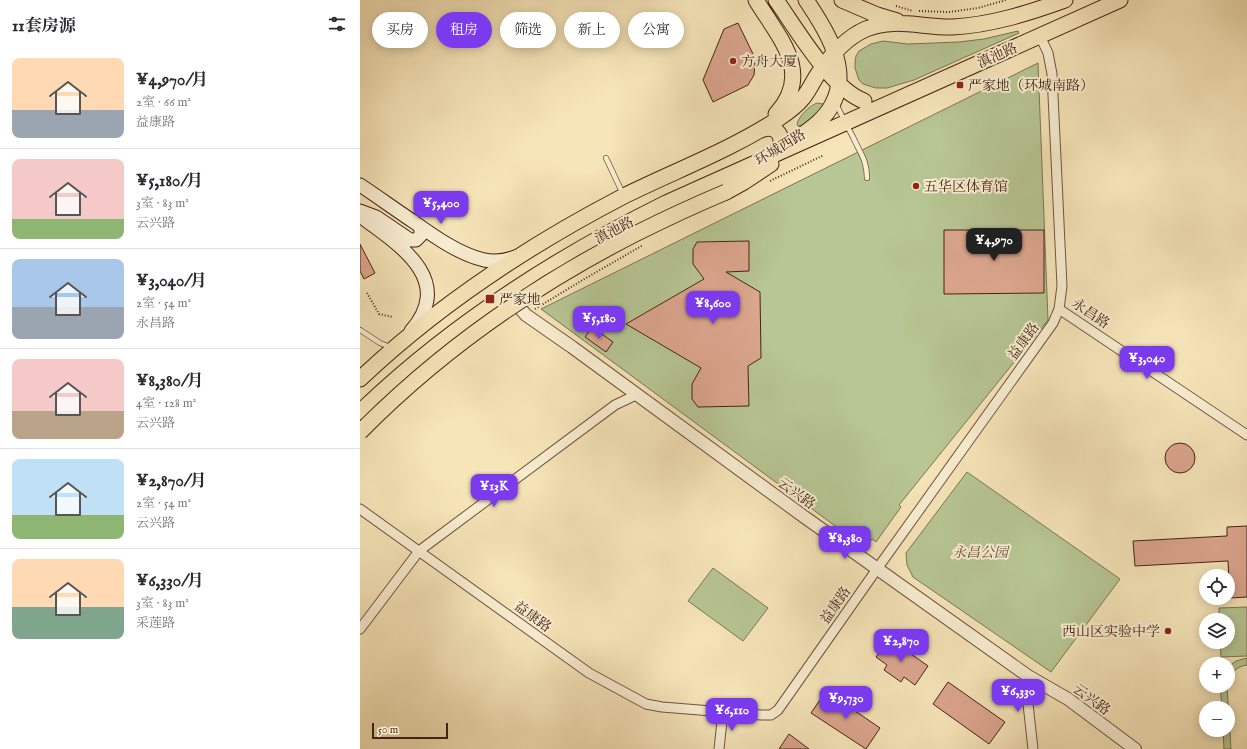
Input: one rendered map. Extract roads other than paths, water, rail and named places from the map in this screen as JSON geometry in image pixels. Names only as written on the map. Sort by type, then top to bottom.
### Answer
[{"type":"main road","points":[[739,141],[757,130],[775,115],[787,101],[793,86],[793,70],[787,51],[756,0]]},
{"type":"main road","points":[[776,0],[824,66],[852,95],[864,101]]},
{"type":"main road","name":"环城西路","points":[[806,0],[823,28],[834,53],[839,83],[835,100],[814,132]]},
{"type":"main road","points":[[842,0],[889,19],[919,26]]},
{"type":"main road","name":"滇池路","points":[[360,378],[394,348],[470,290],[529,251],[624,196],[761,130],[783,116],[799,103],[834,53],[858,33],[876,26],[896,23],[919,26],[954,27],[989,23],[1031,12],[1065,0]]},
{"type":"main road","name":"滇池路","points":[[814,132],[845,123],[1120,0]]},
{"type":"main road","points":[[858,33],[847,45],[842,59],[842,74],[847,87],[857,97],[864,101]]},
{"type":"main road","name":"滇池路","points":[[864,101],[880,103],[900,98]]},
{"type":"main road","points":[[761,130],[770,128],[778,131],[784,149]]},
{"type":"main road","points":[[726,192],[761,171],[784,149],[814,132]]},
{"type":"main road","points":[[360,432],[393,400],[430,368],[492,321],[535,292],[581,264],[634,235],[726,192],[775,164],[814,132]]},
{"type":"main road","name":"滇池路","points":[[360,412],[392,382],[428,352],[508,294],[591,242],[646,213],[784,149]]},
{"type":"main road","points":[[360,185],[419,226],[456,249],[470,255],[485,260],[504,260],[516,257],[529,251]]},
{"type":"main road","points":[[360,211],[376,217],[410,240],[416,240],[421,235],[421,229],[419,226]]},
{"type":"main road","points":[[360,216],[400,246],[412,257],[422,272],[427,286],[427,300],[422,314],[414,328],[394,348]]},
{"type":"street","name":"益康路","points":[[360,509],[589,673],[646,704],[662,707],[772,715],[778,710],[1053,323],[1059,309],[1062,286],[1052,74],[1048,54],[1040,36]]},
{"type":"street","name":"云兴路","points":[[508,294],[526,315],[636,395],[961,630],[1028,676],[1068,699],[1135,749]]},
{"type":"street","name":"永昌路","points":[[1059,309],[1247,435]]},
{"type":"street","points":[[360,629],[419,551],[615,405],[636,395]]},
{"type":"street","points":[[1028,676],[1027,695],[1033,749]]},
{"type":"street","points":[[719,749],[723,712]]},
{"type":"lane","points":[[835,100],[845,123],[863,154],[867,168],[867,178]]},
{"type":"lane","points":[[606,158],[624,196]]},
{"type":"lane","points":[[360,330],[380,343],[394,348]]},
{"type":"place","name":"方舟大厦","points":[[733,61]]},
{"type":"place","name":"严家地（环城南路）","points":[[960,85]]},
{"type":"place","name":"五华区体育馆","points":[[916,186]]},
{"type":"place","name":"严家地","points":[[490,299]]},
{"type":"place","name":"西山区实验中学","points":[[1168,631]]},
{"type":"park label","name":"永昌公园","points":[[980,552]]}]
